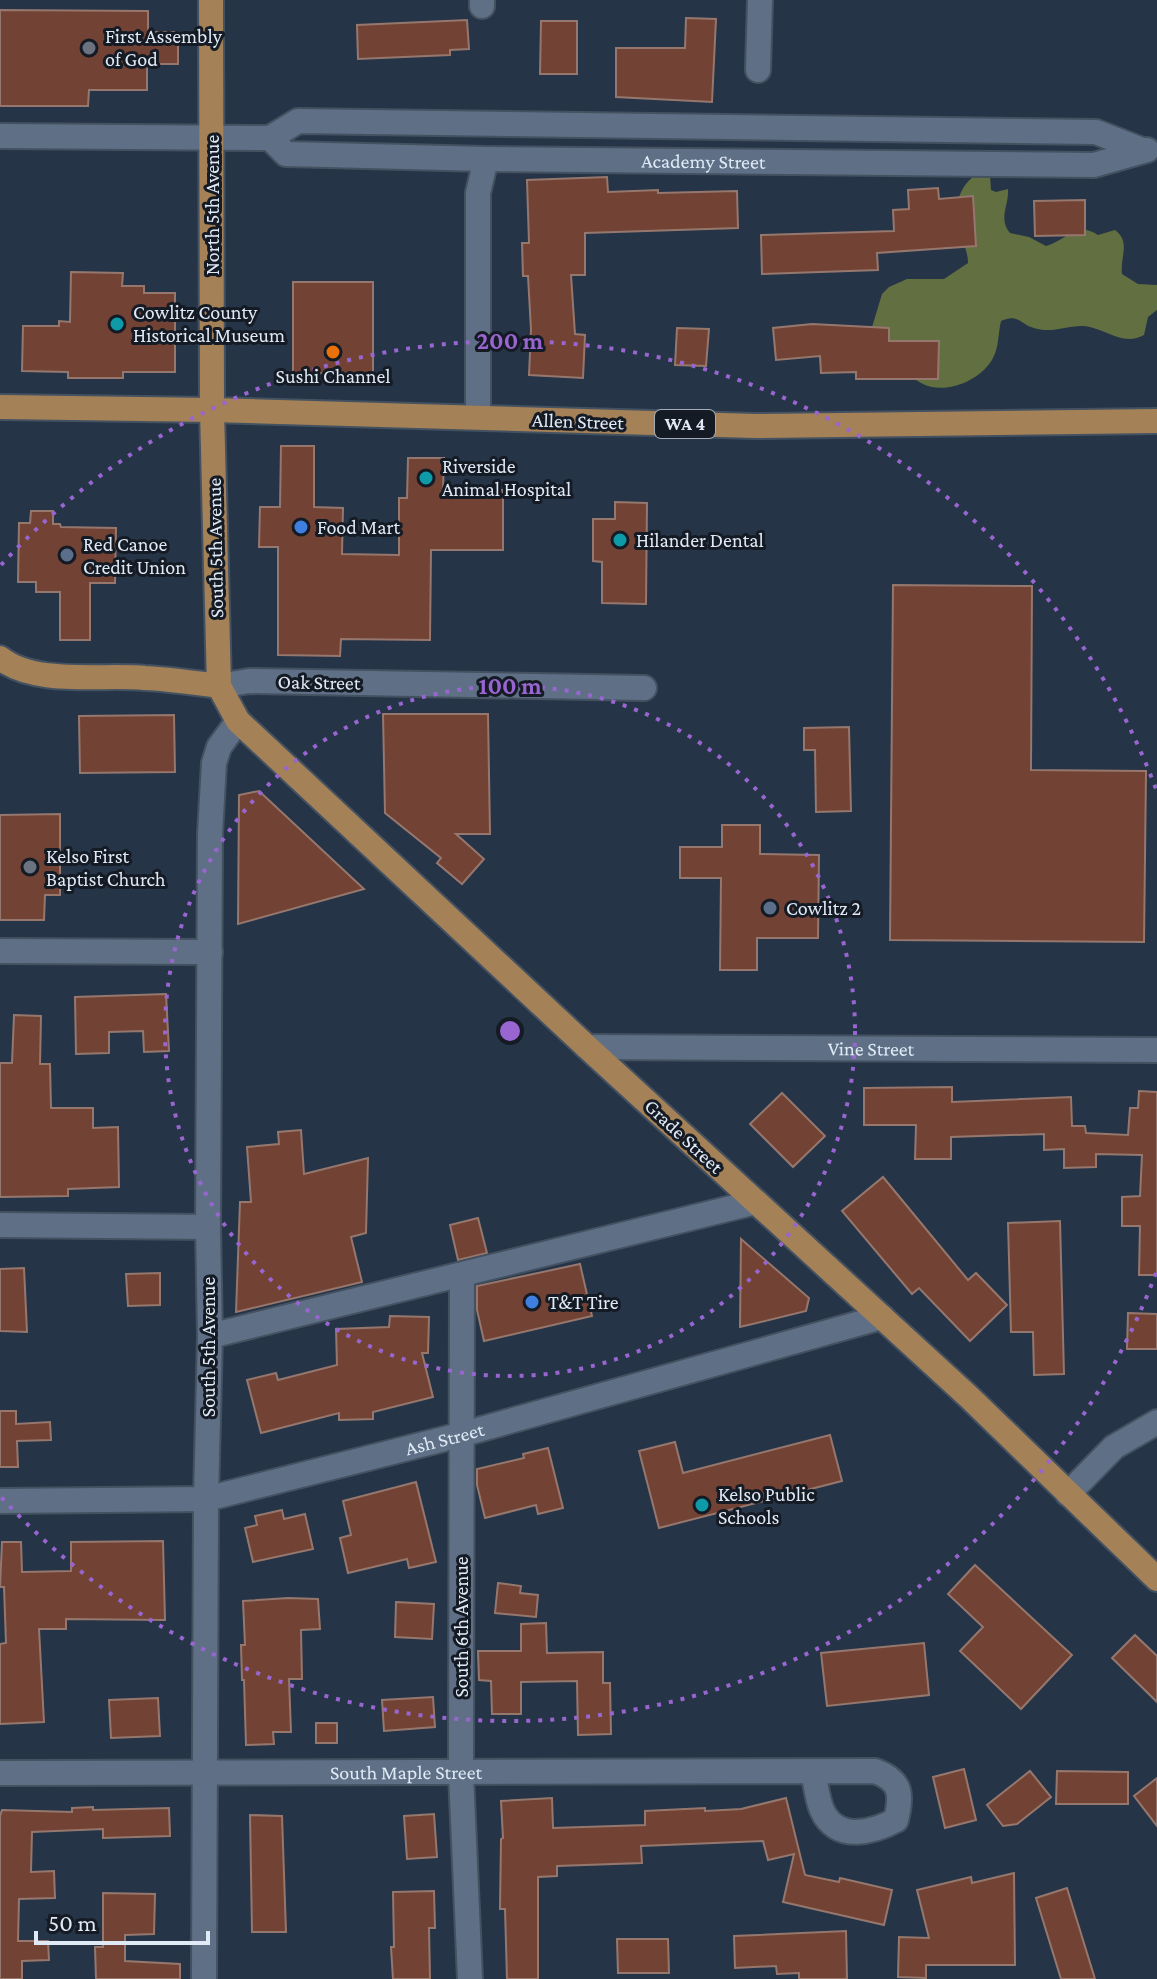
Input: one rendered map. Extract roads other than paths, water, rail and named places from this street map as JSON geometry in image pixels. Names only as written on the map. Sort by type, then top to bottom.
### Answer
[{"type":"main road","name":"North 5th Avenue","points":[[211,0],[212,410]]},
{"type":"main road","name":"Allen Street","points":[[0,407],[755,426],[1157,421]]},
{"type":"main road","name":"South 5th Avenue","points":[[212,410],[219,686]]},
{"type":"main road","name":"Oak Street","points":[[3,663],[37,673],[144,677],[219,686]]},
{"type":"main road","name":"Grade Street","points":[[219,686],[238,721],[969,1397],[1157,1579]]},
{"type":"street","points":[[758,70],[760,0]]},
{"type":"street","name":"Academy Street","points":[[0,136],[270,138],[298,121],[502,123],[1096,132],[1150,150]]},
{"type":"street","name":"Academy Street","points":[[270,138],[286,154],[486,159],[1094,165],[1150,150]]},
{"type":"street","points":[[478,417],[478,193],[486,159]]},
{"type":"street","name":"Oak Street","points":[[219,686],[249,681],[644,688]]},
{"type":"street","name":"South 5th Avenue","points":[[204,1979],[203,1772],[210,1336],[210,834],[214,763],[219,747],[238,721]]},
{"type":"street","points":[[0,951],[210,952]]},
{"type":"street","name":"Vine Street","points":[[587,1047],[1157,1050]]},
{"type":"street","points":[[210,1336],[756,1202]]},
{"type":"street","points":[[0,1225],[208,1227]]},
{"type":"street","name":"South 6th Avenue","points":[[462,1275],[461,1774],[470,1979]]},
{"type":"street","name":"Ash Street","points":[[0,1501],[206,1499],[460,1435],[882,1317]]},
{"type":"street","points":[[1068,1494],[1114,1447],[1157,1422]]},
{"type":"street","name":"South Maple Street","points":[[0,1773],[813,1772]]},
{"type":"place","name":"First Assembly of God","points":[[89,48]]},
{"type":"place","name":"Cowlitz County Historical Museum","points":[[117,324]]},
{"type":"place","name":"Sushi Channel","points":[[333,352]]},
{"type":"place","name":"Riverside Animal Hospital","points":[[426,478]]},
{"type":"place","name":"Food Mart","points":[[301,527]]},
{"type":"place","name":"Hilander Dental","points":[[620,540]]},
{"type":"place","name":"Red Canoe Credit Union","points":[[67,555]]},
{"type":"place","name":"Kelso First Baptist Church","points":[[30,867]]},
{"type":"place","name":"Cowlitz 2","points":[[770,908]]},
{"type":"place","name":"T&T Tire","points":[[532,1302]]},
{"type":"place","name":"Kelso Public Schools","points":[[702,1505]]}]
